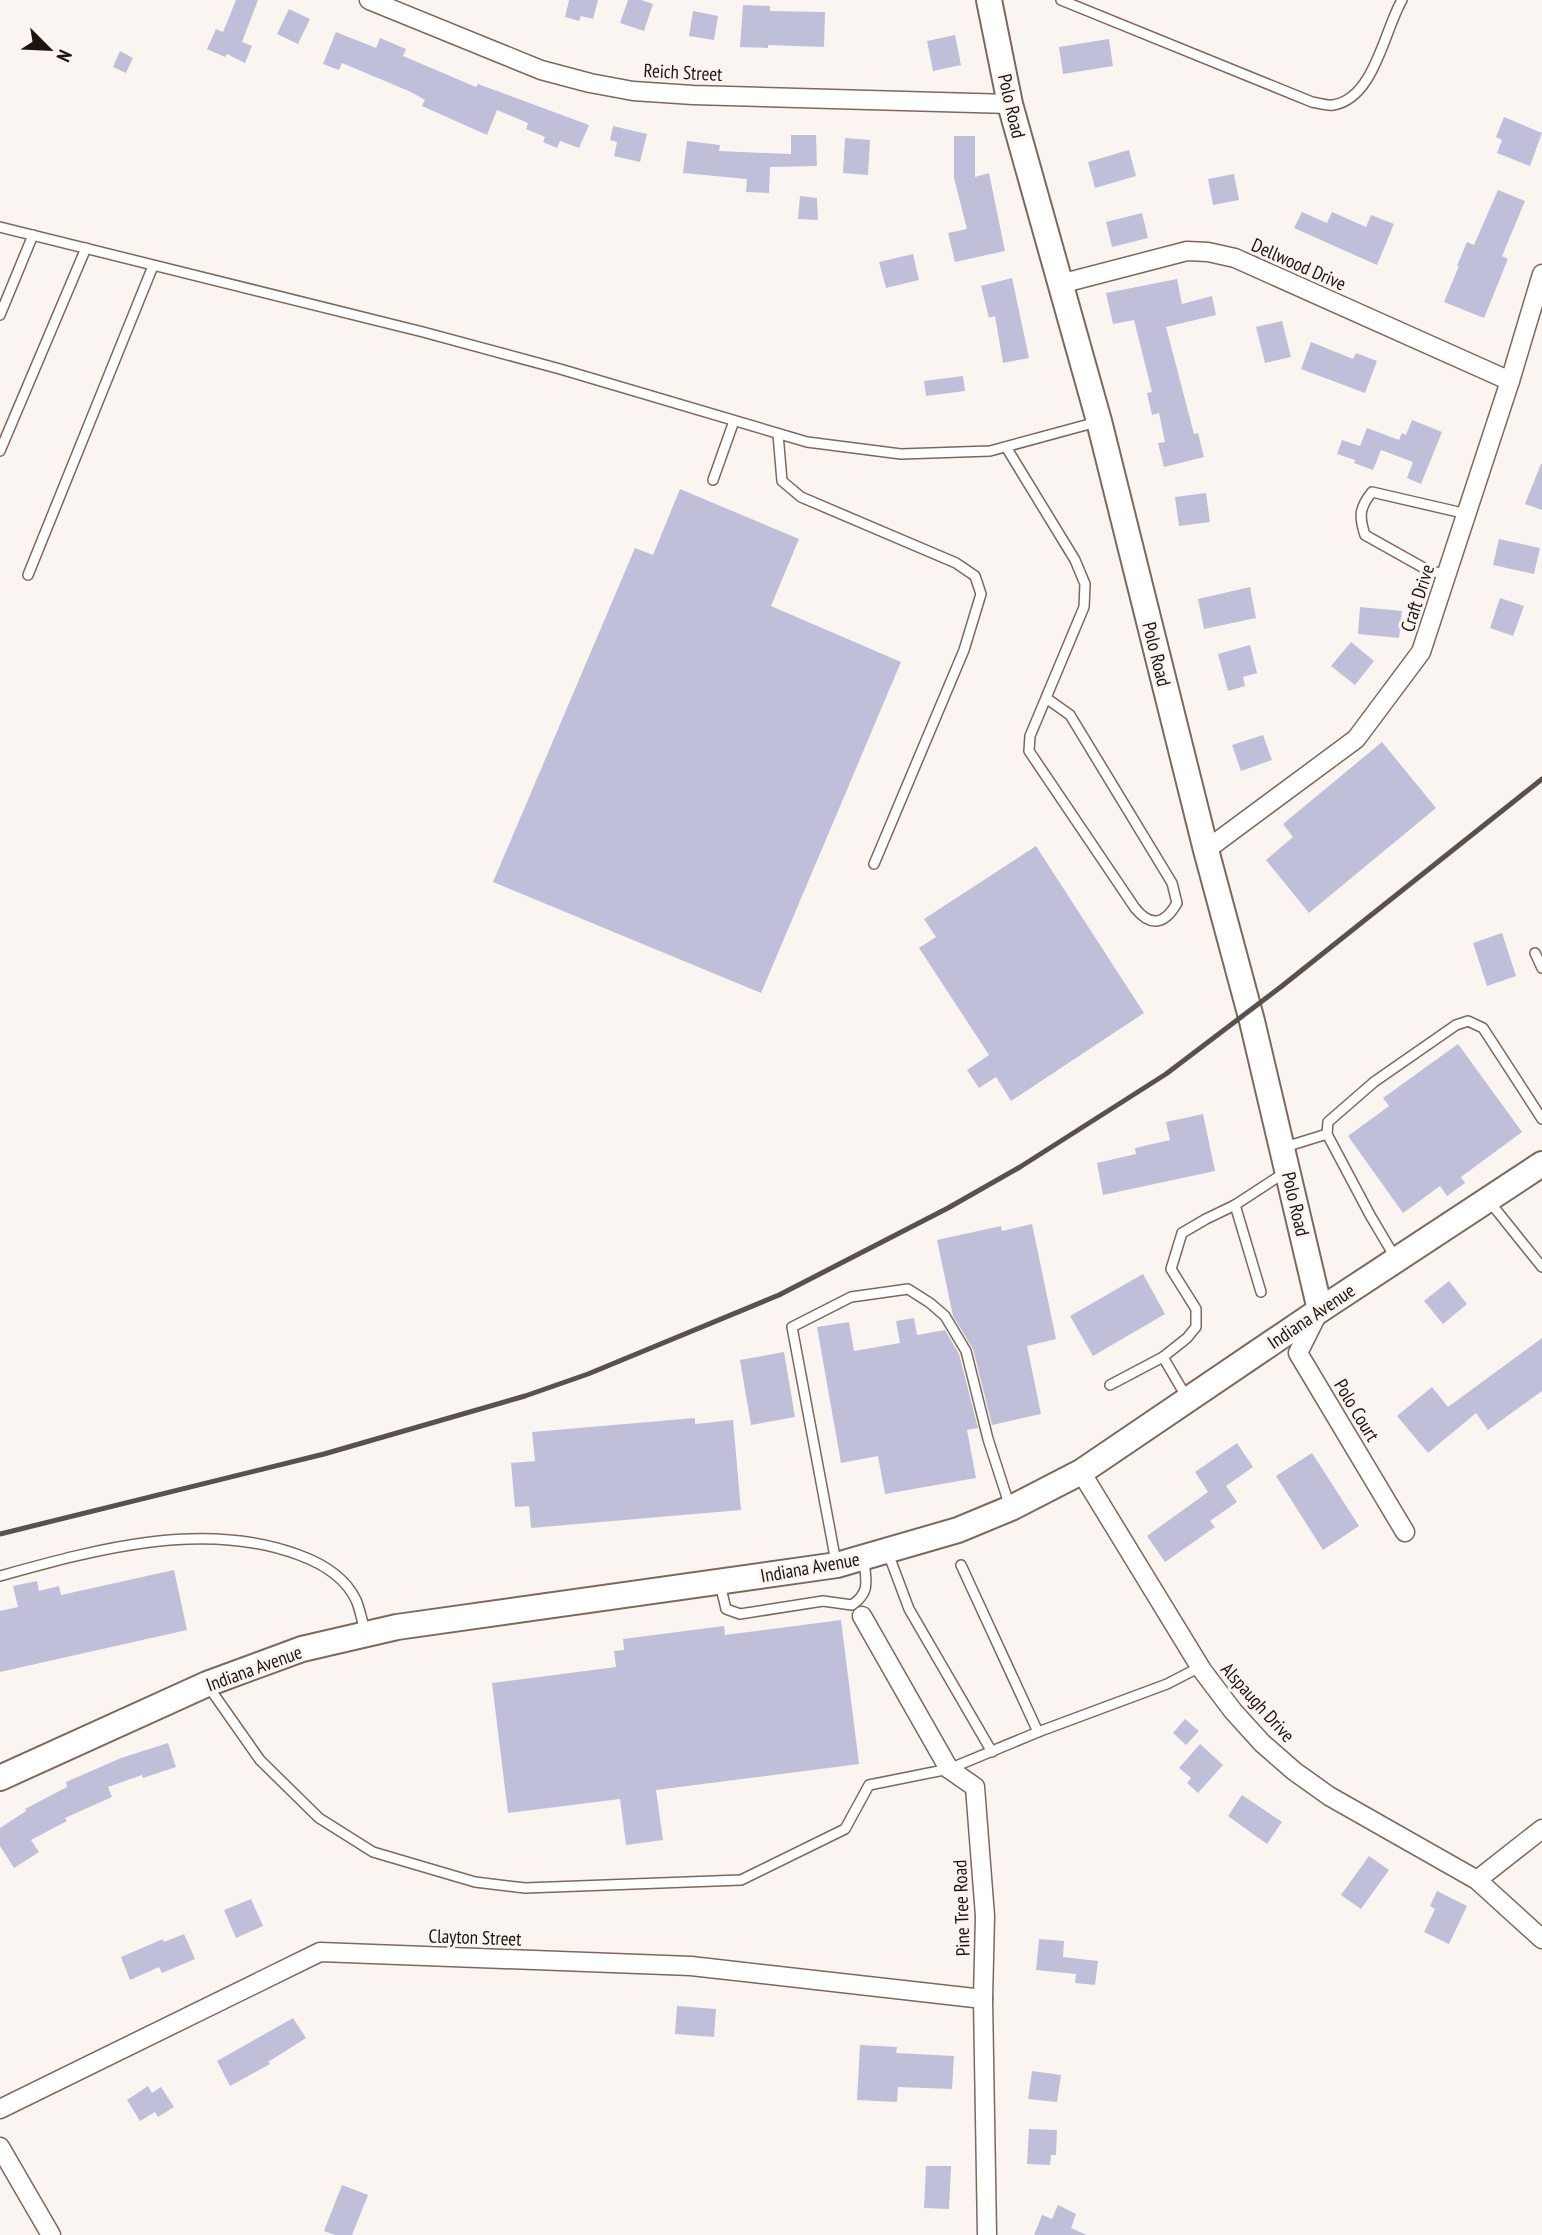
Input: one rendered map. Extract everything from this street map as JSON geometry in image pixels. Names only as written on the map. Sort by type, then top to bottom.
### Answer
[{"type":"main road","name":"Polo Road","points":[[989,0],[1010,104],[1099,421],[1206,850],[1252,1021],[1320,1310]]},
{"type":"main road","name":"Indiana Avenue","points":[[0,1778],[207,1684],[302,1649],[397,1627],[837,1565],[958,1530],[1011,1508],[1081,1472],[1396,1259],[1542,1164]]},
{"type":"street","name":"Reich Street","points":[[369,0],[541,70],[633,91],[1010,104]]},
{"type":"street","name":"Dellwood Drive","points":[[1060,284],[1187,251],[1208,252],[1235,258],[1510,381]]},
{"type":"street","name":"Craft Drive","points":[[1206,850],[1356,739],[1422,652],[1542,274]]},
{"type":"street","name":"Polo Court","points":[[1320,1310],[1298,1353],[1405,1531]]},
{"type":"street","name":"Alspaugh Drive","points":[[1081,1472],[1200,1667],[1233,1711],[1262,1743],[1294,1771],[1329,1796],[1477,1880],[1542,1939]]},
{"type":"street","name":"Pine Tree Road","points":[[862,1616],[949,1769],[975,1787],[985,1916],[983,1999],[987,2235]]},
{"type":"street","points":[[1477,1880],[1542,1829]]},
{"type":"street","name":"Clayton Street","points":[[0,2109],[320,1952],[691,1966],[983,1999]]},
{"type":"street","points":[[0,2147],[51,2235]]},
{"type":"lane","points":[[1061,0],[1312,102],[1332,106],[1349,100],[1365,85],[1402,0]]},
{"type":"lane","points":[[0,227],[423,332],[560,369],[807,442],[901,454],[990,451],[1099,421]]},
{"type":"lane","points":[[0,315],[33,235]]},
{"type":"lane","points":[[0,452],[86,248]]},
{"type":"lane","points":[[28,575],[153,265]]},
{"type":"lane","points":[[713,480],[734,421]]},
{"type":"lane","points":[[778,434],[782,481],[801,498],[956,563],[975,576],[981,594],[964,650],[874,864]]},
{"type":"lane","points":[[1006,447],[1075,560],[1085,584],[1084,607],[1030,736],[1029,751],[1142,917],[1150,921],[1161,920],[1170,915],[1177,903],[1172,883],[1070,715],[1046,698]]},
{"type":"lane","points":[[1448,573],[1431,572],[1365,536],[1361,514],[1364,502],[1372,492],[1467,514]]},
{"type":"lane","points":[[1535,953],[1542,968]]},
{"type":"lane","points":[[1396,1259],[1327,1134],[1328,1122],[1374,1083],[1456,1026],[1468,1021],[1483,1028],[1542,1119]]},
{"type":"lane","points":[[1110,1385],[1163,1357],[1196,1327],[1196,1309],[1171,1269],[1182,1233],[1235,1205],[1286,1159],[1327,1134]]},
{"type":"lane","points":[[1488,1199],[1542,1267]]},
{"type":"lane","points":[[1235,1205],[1261,1292]]},
{"type":"lane","points":[[837,1565],[792,1327],[851,1297],[908,1289],[946,1316],[966,1351],[988,1439],[1011,1508]]},
{"type":"lane","points":[[1163,1357],[1188,1399]]},
{"type":"lane","points":[[0,1576],[53,1561],[158,1542],[204,1539],[260,1544],[315,1561],[329,1570],[343,1582],[356,1600],[366,1634]]},
{"type":"lane","points":[[888,1551],[909,1609],[992,1752]]},
{"type":"lane","points":[[720,1583],[726,1609],[740,1614],[822,1601],[852,1605],[862,1598],[866,1590],[864,1558]]},
{"type":"lane","points":[[961,1564],[1038,1732]]},
{"type":"lane","points":[[207,1684],[260,1760],[319,1818],[373,1852],[475,1882],[525,1888],[741,1880],[845,1829],[869,1785],[949,1769],[1038,1732],[1167,1684],[1200,1667]]},
{"type":"building","points":[[236,0],[258,0],[242,42],[252,46],[245,63],[227,54],[225,57],[207,49],[216,29],[223,32]]},
{"type":"building","points":[[569,0],[598,0],[593,19],[581,16],[579,21],[565,17]]},
{"type":"building","points":[[628,0],[653,4],[644,31],[620,23]]},
{"type":"building","points":[[743,5],[770,6],[770,11],[825,12],[824,47],[740,47]]},
{"type":"building","points":[[289,9],[310,19],[298,44],[277,34]]},
{"type":"building","points":[[693,11],[718,16],[714,40],[689,36]]},
{"type":"building","points":[[336,32],[376,48],[380,38],[406,49],[403,56],[476,87],[478,84],[589,125],[579,148],[560,141],[557,148],[543,142],[545,137],[526,129],[528,123],[497,110],[487,135],[422,106],[425,100],[411,92],[342,63],[339,70],[323,64]]},
{"type":"building","points":[[955,35],[961,65],[933,71],[927,41]]},
{"type":"building","points":[[1109,39],[1113,66],[1063,74],[1059,47]]},
{"type":"building","points":[[120,51],[133,58],[126,73],[113,67]]},
{"type":"building","points":[[1504,117],[1542,133],[1530,166],[1497,153],[1502,140],[1496,137]]},
{"type":"building","points":[[613,126],[647,134],[640,162],[614,156],[617,142],[610,140]]},
{"type":"building","points":[[791,135],[816,135],[817,166],[770,167],[769,193],[746,192],[747,179],[683,173],[687,141],[720,145],[719,151],[791,154]]},
{"type":"building","points":[[954,136],[975,136],[975,177],[989,173],[1005,251],[955,262],[948,233],[967,229],[954,178]]},
{"type":"building","points":[[845,138],[870,140],[868,175],[843,173]]},
{"type":"building","points":[[1129,150],[1136,176],[1095,188],[1088,162]]},
{"type":"building","points":[[1234,174],[1239,200],[1213,205],[1208,179]]},
{"type":"building","points":[[1498,190],[1525,201],[1502,256],[1508,259],[1484,318],[1444,302],[1467,242],[1474,245]]},
{"type":"building","points":[[800,196],[817,198],[818,220],[798,219]]},
{"type":"building","points":[[1302,212],[1327,223],[1332,212],[1366,227],[1371,215],[1394,224],[1377,265],[1294,228]]},
{"type":"building","points":[[1142,213],[1148,238],[1112,247],[1106,222]]},
{"type":"building","points":[[913,254],[919,280],[886,288],[879,262]]},
{"type":"building","points":[[1012,278],[1029,358],[1003,363],[995,316],[989,318],[981,286]]},
{"type":"building","points":[[1177,279],[1182,304],[1212,296],[1216,315],[1166,327],[1194,434],[1198,433],[1204,457],[1164,467],[1158,443],[1165,442],[1159,413],[1152,415],[1147,393],[1152,392],[1134,320],[1113,324],[1106,293]]},
{"type":"building","points":[[1282,321],[1291,357],[1265,363],[1256,327]]},
{"type":"building","points":[[1311,342],[1353,359],[1356,353],[1377,361],[1365,393],[1301,369]]},
{"type":"building","points":[[963,376],[965,391],[926,396],[924,381]]},
{"type":"building","points":[[1412,420],[1442,432],[1421,484],[1407,478],[1413,462],[1381,450],[1373,470],[1337,454],[1342,440],[1360,446],[1367,428],[1399,440],[1402,433],[1406,435]]},
{"type":"building","points":[[1542,464],[1542,510],[1525,504]]},
{"type":"building","points":[[680,489],[799,539],[771,606],[901,662],[761,993],[493,882],[635,548],[653,555]]},
{"type":"building","points":[[1206,493],[1210,522],[1179,526],[1175,497]]},
{"type":"building","points":[[1499,539],[1540,548],[1534,574],[1493,565]]},
{"type":"building","points":[[1250,587],[1256,618],[1204,629],[1198,599]]},
{"type":"building","points":[[1500,598],[1524,606],[1513,636],[1490,628]]},
{"type":"building","points":[[1360,607],[1402,611],[1399,638],[1358,634]]},
{"type":"building","points":[[1351,642],[1374,661],[1355,685],[1331,666]]},
{"type":"building","points":[[1250,645],[1257,673],[1243,677],[1245,686],[1228,691],[1218,654]]},
{"type":"building","points":[[1263,735],[1272,760],[1241,771],[1232,745]]},
{"type":"building","points":[[1382,742],[1436,808],[1309,913],[1266,860],[1293,837],[1283,824]]},
{"type":"building","points":[[1036,846],[1144,1013],[1011,1101],[996,1077],[979,1088],[967,1070],[989,1055],[919,948],[936,937],[924,919]]},
{"type":"building","points":[[1502,933],[1516,976],[1487,986],[1473,943]]},
{"type":"building","points":[[1458,1044],[1522,1132],[1461,1177],[1465,1183],[1447,1196],[1440,1186],[1403,1213],[1348,1136],[1389,1106],[1383,1098]]},
{"type":"building","points":[[1203,1114],[1215,1171],[1103,1195],[1097,1163],[1136,1154],[1135,1148],[1170,1140],[1166,1122]]},
{"type":"building","points":[[1032,1224],[1056,1339],[1027,1346],[1041,1414],[992,1425],[973,1349],[953,1316],[937,1240],[1001,1226],[1002,1231]]},
{"type":"building","points":[[1143,1274],[1165,1314],[1093,1356],[1070,1316]]},
{"type":"building","points":[[1449,1281],[1467,1304],[1443,1324],[1424,1301]]},
{"type":"building","points":[[914,1318],[917,1335],[945,1330],[959,1354],[978,1428],[967,1430],[976,1478],[885,1494],[878,1456],[841,1463],[817,1327],[849,1322],[854,1351],[900,1343],[896,1321]]},
{"type":"building","points":[[1542,1338],[1542,1391],[1488,1430],[1476,1413],[1428,1453],[1397,1416],[1432,1387],[1448,1407]]},
{"type":"building","points":[[784,1352],[795,1417],[751,1425],[740,1360]]},
{"type":"building","points":[[695,1418],[695,1424],[733,1420],[741,1510],[531,1528],[529,1506],[515,1507],[511,1463],[535,1461],[532,1432]]},
{"type":"building","points":[[1237,1443],[1253,1467],[1226,1486],[1237,1502],[1210,1521],[1215,1527],[1165,1562],[1147,1536],[1208,1492],[1195,1472]]},
{"type":"building","points":[[1312,1453],[1359,1526],[1323,1550],[1276,1476]]},
{"type":"building","points":[[174,1570],[187,1630],[0,1672],[0,1611],[18,1607],[13,1586],[37,1581],[39,1591],[59,1586],[61,1595]]},
{"type":"building","points":[[841,1620],[859,1764],[656,1790],[663,1840],[626,1845],[620,1799],[508,1813],[492,1683],[616,1667],[614,1651],[624,1650],[623,1639],[724,1626],[725,1635]]},
{"type":"building","points":[[1185,1719],[1199,1731],[1186,1745],[1173,1733]]},
{"type":"building","points":[[168,1743],[176,1767],[108,1787],[112,1797],[65,1818],[67,1821],[31,1840],[39,1852],[14,1868],[0,1846],[0,1828],[26,1811],[25,1809],[67,1787],[66,1782],[121,1758]]},
{"type":"building","points":[[1200,1744],[1223,1765],[1198,1793],[1187,1783],[1191,1778],[1179,1768]]},
{"type":"building","points":[[1242,1795],[1282,1822],[1267,1844],[1228,1816]]},
{"type":"building","points":[[1369,1856],[1389,1870],[1361,1909],[1341,1895]]},
{"type":"building","points":[[1437,1891],[1467,1906],[1449,1944],[1424,1932],[1435,1909],[1430,1906]]},
{"type":"building","points":[[251,1899],[263,1926],[236,1938],[224,1910]]},
{"type":"building","points":[[184,1934],[195,1959],[162,1973],[159,1967],[130,1980],[121,1957],[163,1939],[164,1942]]},
{"type":"building","points":[[1039,1939],[1064,1941],[1063,1957],[1098,1961],[1095,1985],[1075,1983],[1076,1974],[1036,1970]]},
{"type":"building","points":[[677,2006],[716,2009],[714,2037],[675,2034]]},
{"type":"building","points":[[293,2018],[306,2038],[268,2062],[270,2064],[230,2086],[217,2061]]},
{"type":"building","points":[[860,2045],[897,2047],[896,2053],[954,2056],[952,2089],[898,2087],[897,2102],[857,2100]]},
{"type":"building","points":[[1032,2071],[1061,2075],[1057,2102],[1028,2099]]},
{"type":"building","points":[[148,2086],[152,2093],[161,2087],[174,2107],[158,2117],[155,2112],[140,2121],[127,2100]]},
{"type":"building","points":[[1029,2129],[1057,2130],[1056,2155],[1051,2155],[1050,2165],[1027,2164]]},
{"type":"building","points":[[926,2166],[951,2166],[949,2209],[924,2208]]},
{"type":"building","points":[[342,2185],[368,2195],[352,2235],[335,2235],[324,2231]]},
{"type":"building","points":[[1058,2205],[1076,2214],[1071,2228],[1087,2235],[1034,2235],[1042,2215],[1052,2219]]},
{"type":"railway","points":[[0,1534],[324,1454],[525,1396],[588,1374],[779,1295],[948,1208],[1020,1167],[1166,1074],[1282,986],[1542,779]]}]
